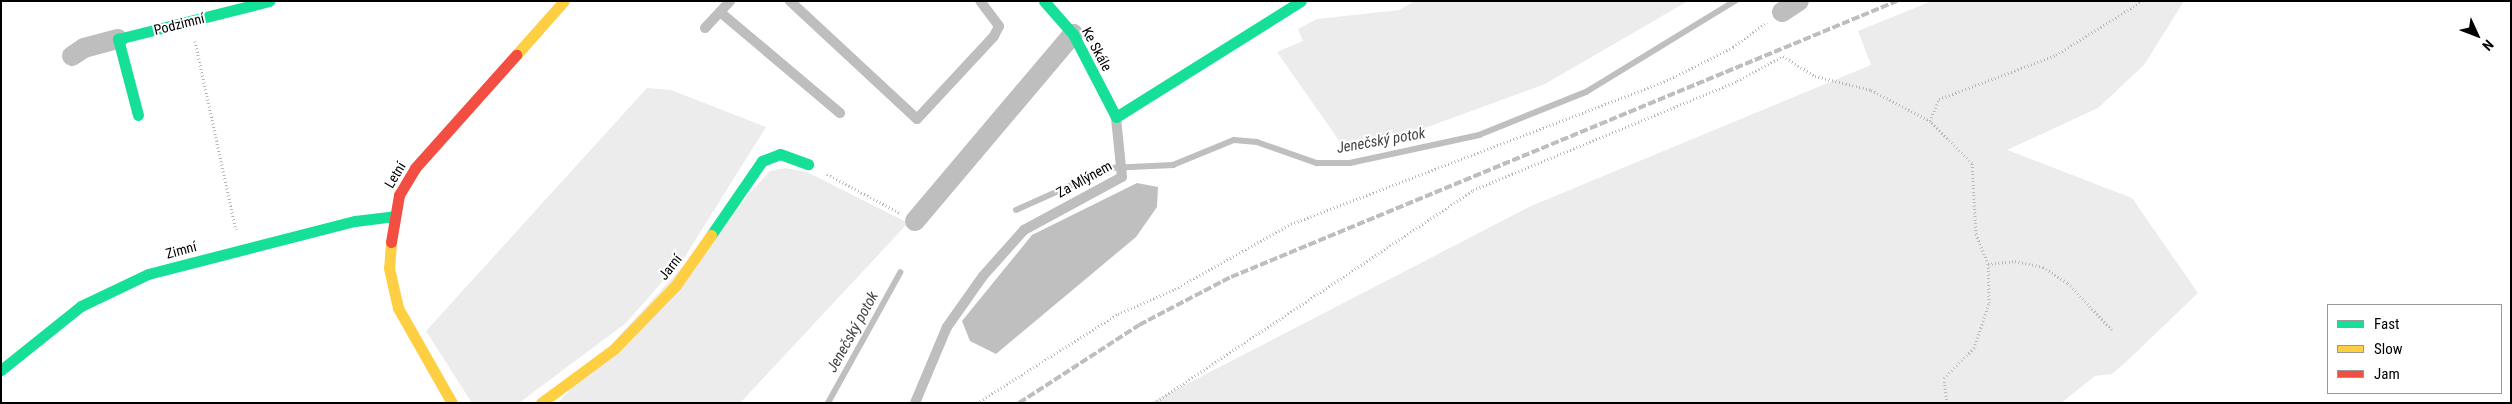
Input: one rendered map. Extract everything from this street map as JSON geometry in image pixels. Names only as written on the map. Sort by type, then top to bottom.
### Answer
[{"type":"street","name":"Podzimní","points":[[72,56],[84,48],[269,1]]},
{"type":"street","name":"Letní","points":[[452,403],[398,308],[389,268],[393,216],[399,195],[416,168],[564,1]]},
{"type":"street","name":"Ke Skále","points":[[1044,1],[1073,34],[1116,117]]},
{"type":"street","points":[[1116,117],[1301,1]]},
{"type":"street","points":[[1782,12],[1799,1]]},
{"type":"street","points":[[914,221],[1073,34]]},
{"type":"street","points":[[118,39],[138,114]]},
{"type":"street","name":"Jarní","points":[[541,403],[614,349],[676,285],[762,160],[780,154],[808,164]]},
{"type":"street","name":"Zimní","points":[[1,370],[81,306],[110,289],[148,274],[355,221],[393,216]]},
{"type":"lane","points":[[705,28],[730,1]]},
{"type":"lane","points":[[790,1],[918,119],[994,36],[999,26],[980,1]]},
{"type":"lane","points":[[720,12],[840,113]]},
{"type":"lane","name":"Za Mlýnem","points":[[915,403],[947,327],[1018,238],[1039,219],[1123,173],[1116,117]]},
{"type":"path","points":[[1930,121],[1939,99],[2056,55],[2142,1]]},
{"type":"path","points":[[977,403],[1118,314],[1190,282],[1291,224],[1664,81],[1733,46],[1782,12]]},
{"type":"path","points":[[190,21],[240,250]]},
{"type":"path","points":[[1154,403],[1473,190],[1737,81],[1784,56],[1815,76],[1870,90],[1930,121],[1972,163],[1976,234],[1988,264],[1989,303],[1974,348],[1944,378],[1947,403]]},
{"type":"path","points":[[808,164],[914,221]]},
{"type":"path","points":[[1988,264],[2015,261],[2043,268],[2068,283],[2112,330]]},
{"type":"shaded area","points":[[1415,1],[1688,1],[1545,84],[1414,132],[1340,142],[1277,52],[1303,41],[1298,29],[1317,19],[1399,10]]},
{"type":"shaded area","points":[[1932,1],[2184,1],[2144,65],[2098,108],[2007,150],[2132,198],[2198,293],[2112,374],[2095,376],[2061,403],[1150,403],[1531,206],[1871,65],[1858,31]]},
{"type":"shaded area","points":[[647,88],[671,90],[766,127],[686,255],[626,323],[519,403],[472,403],[426,331]]},
{"type":"shaded area","points":[[785,168],[807,172],[908,223],[740,403],[558,403],[770,171]]},
{"type":"shaded area","points":[[1137,183],[1158,187],[1157,207],[1136,237],[996,354],[970,341],[962,321],[1032,235]]},
{"type":"waterway","name":"Jenečský potok","points":[[1016,210],[1110,168],[1173,165],[1234,140],[1257,142],[1317,163],[1350,163],[1479,135],[1586,92],[1735,1]]},
{"type":"waterway","name":"Jenečský potok","points":[[828,403],[900,273]]},
{"type":"railway","points":[[1019,403],[1139,325],[1231,277],[1897,1]]},
{"type":"traffic: fast","points":[[138,115],[118,39],[269,1]]},
{"type":"traffic: fast","points":[[1044,1],[1073,34],[1116,117],[1301,1]]},
{"type":"traffic: fast","points":[[711,235],[762,161],[780,154],[808,164]]},
{"type":"traffic: fast","points":[[1,370],[81,306],[148,274],[355,221],[393,216]]},
{"type":"traffic: slow","points":[[516,55],[564,1]]},
{"type":"traffic: slow","points":[[541,403],[614,349],[676,285],[711,235]]},
{"type":"traffic: slow","points":[[391,242],[389,268],[398,308],[452,403]]},
{"type":"traffic: jam","points":[[391,242],[399,195],[415,168],[516,55]]}]
